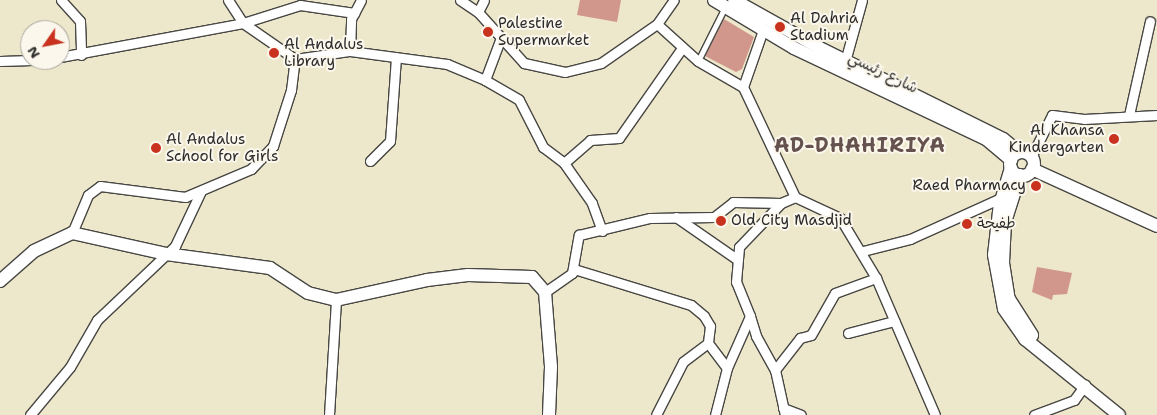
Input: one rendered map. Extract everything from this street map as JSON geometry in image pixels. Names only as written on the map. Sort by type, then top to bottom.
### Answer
[{"type":"main road","name":"شارع رئيسي","points":[[725,2],[842,66]]},
{"type":"main road","name":"شارع رئيسي","points":[[725,2],[763,30],[1003,138],[1021,164],[1157,226]]},
{"type":"main road","points":[[1021,164],[1001,198],[994,254],[1004,309],[1025,339],[1085,384],[1119,415]]},
{"type":"main road","points":[[1021,164],[1003,244],[1005,281],[1014,312],[1034,336],[1099,386],[1128,415]]},
{"type":"main road","points":[[0,281],[34,251],[72,233],[166,254],[270,268],[308,294],[336,300],[468,275],[532,277],[545,292],[551,367],[549,415]]},
{"type":"street","points":[[61,0],[80,22],[81,55]]},
{"type":"street","points":[[228,0],[243,22],[295,59],[350,51],[447,64],[485,80],[519,100],[543,146],[564,163],[592,203],[602,231]]},
{"type":"street","points":[[350,51],[354,13],[361,0]]},
{"type":"street","points":[[460,0],[478,12],[500,40],[524,63],[565,72],[601,63],[657,24],[674,0]]},
{"type":"street","points":[[478,12],[484,0]]},
{"type":"street","points":[[842,66],[862,0]]},
{"type":"street","points":[[70,56],[243,22],[300,5],[354,13]]},
{"type":"street","points":[[1129,115],[1150,21]]},
{"type":"street","points":[[657,24],[698,61],[744,87],[794,196],[840,218],[863,251],[935,415]]},
{"type":"street","points":[[744,87],[763,30]]},
{"type":"street","points":[[485,80],[500,40]]},
{"type":"street","points":[[564,163],[590,140],[619,138],[682,48]]},
{"type":"street","points":[[370,161],[390,141],[396,57]]},
{"type":"street","points":[[72,233],[88,195],[100,186],[162,196],[185,197],[201,192],[252,169],[273,146],[291,90],[295,59]]},
{"type":"street","points":[[0,61],[20,60]]},
{"type":"street","points":[[1021,164],[1052,115],[1084,119],[1129,115],[1157,115]]},
{"type":"street","points":[[30,415],[70,367],[97,320],[166,254],[189,223],[201,192]]},
{"type":"street","points":[[794,196],[781,203],[739,247],[736,282],[756,336],[775,370],[784,411],[801,415]]},
{"type":"street","points":[[863,251],[910,239],[1001,198]]},
{"type":"street","points":[[545,292],[574,269],[579,235],[650,218],[714,217],[732,202],[781,203]]},
{"type":"street","points":[[676,217],[738,260]]},
{"type":"street","points":[[574,269],[691,305],[710,326],[708,343],[728,368]]},
{"type":"street","points":[[775,370],[800,338],[811,335],[835,292],[876,278]]},
{"type":"street","points":[[329,415],[336,300]]},
{"type":"street","points":[[717,414],[728,368],[750,316]]},
{"type":"street","points":[[848,333],[894,321]]},
{"type":"street","points":[[656,415],[683,362],[708,343]]},
{"type":"street","points":[[1034,415],[1074,400],[1085,384]]},
{"type":"lane","points":[[698,61],[725,2]]},
{"type":"building","points":[[580,0],[621,0],[617,22],[577,15]]},
{"type":"building","points":[[724,19],[754,37],[742,69],[736,72],[705,56]]},
{"type":"building","points":[[1037,267],[1072,273],[1067,294],[1053,295],[1052,300],[1032,292]]},
{"type":"place","name":"Al Dahria Stadium","points":[[780,27]]},
{"type":"place","name":"Palestine Supermarket","points":[[488,32]]},
{"type":"place","name":"Al Andalus Library","points":[[274,53]]},
{"type":"place","name":"Al Khansa Kindergarten","points":[[1114,139]]},
{"type":"place","name":"Al Andalus School for Girls","points":[[156,148]]},
{"type":"place","name":"Raed Pharmacy","points":[[1036,186]]},
{"type":"place","name":"Old City Masdjid","points":[[721,221]]},
{"type":"place","name":"طفيحة","points":[[967,224]]},
{"type":"district","name":"AD-DHAHIRIYA","points":[[860,145]]}]
